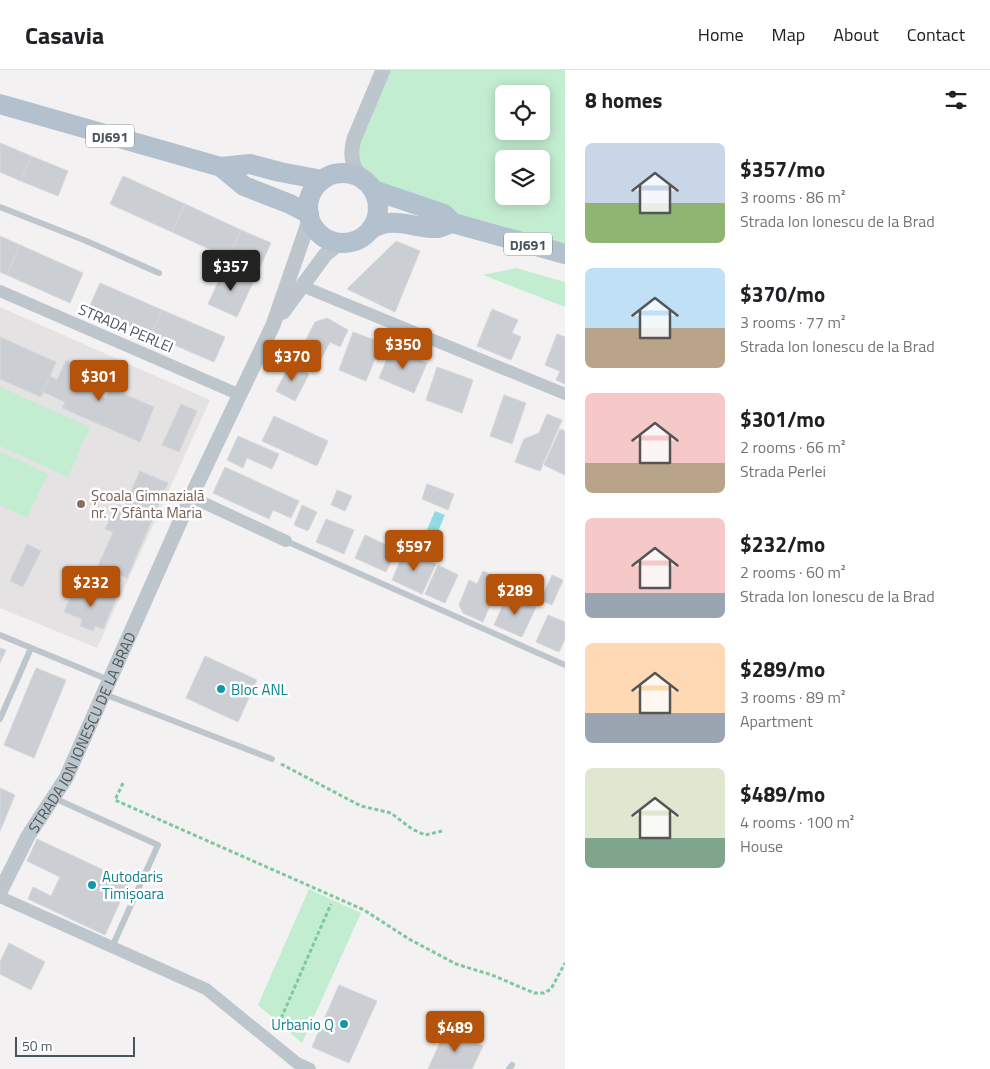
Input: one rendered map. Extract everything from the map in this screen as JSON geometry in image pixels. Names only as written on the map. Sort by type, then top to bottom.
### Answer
[{"type":"main road","name":"DJ691","points":[[0,104],[221,167],[250,164],[322,180],[333,174],[354,175],[369,186],[444,214],[453,223],[565,254]]},
{"type":"main road","name":"DJ691","points":[[221,167],[244,186],[290,204],[310,216],[316,230],[326,238],[338,242],[348,242],[359,238],[381,224],[400,223],[438,228],[453,223]]},
{"type":"main road","points":[[310,216],[310,198],[322,180]]},
{"type":"main road","points":[[369,186],[377,199],[378,208],[371,229]]},
{"type":"street","points":[[369,186],[354,167],[351,149],[384,70]]},
{"type":"street","name":"STRADA ION IONESCU DE LA BRAD","points":[[0,892],[28,836],[66,778],[191,497],[273,325],[310,216]]},
{"type":"street","name":"STRADA ION IONESCU DE LA BRAD","points":[[273,325],[327,252],[340,244],[348,242]]},
{"type":"street","points":[[302,286],[565,394]]},
{"type":"street","name":"STRADA PERLEI","points":[[0,291],[240,395]]},
{"type":"street","points":[[191,497],[286,541]]},
{"type":"street","points":[[0,897],[206,989],[297,1063],[310,1069]]},
{"type":"lane","points":[[0,207],[84,240],[159,273]]},
{"type":"lane","points":[[286,541],[565,665]]},
{"type":"lane","points":[[0,635],[31,648],[106,687],[272,759]]},
{"type":"lane","points":[[0,719],[31,648]]},
{"type":"lane","points":[[53,797],[158,845],[112,947]]},
{"type":"path","points":[[272,759],[360,806],[391,813],[412,829],[425,835],[442,831]]},
{"type":"path","points":[[122,783],[115,800],[364,910],[410,939],[456,964],[492,975],[534,993],[544,993],[551,989],[565,963]]},
{"type":"path","points":[[271,1042],[331,904]]},
{"type":"shaded area","name":"Școala Gimnazială nr. 7 Sfânta Maria","points":[[0,307],[210,400],[97,648],[0,608]]},
{"type":"green space","points":[[384,70],[565,70],[565,248],[453,223],[378,202],[370,185],[358,176],[354,139]]},
{"type":"green space","points":[[516,268],[565,282],[565,307],[483,275]]},
{"type":"green space","points":[[0,387],[90,427],[68,477],[0,446]]},
{"type":"green space","points":[[0,451],[48,474],[27,518],[0,505]]},
{"type":"green space","points":[[309,889],[361,913],[302,1043],[258,1005]]},
{"type":"water","points":[[435,511],[445,515],[436,536],[426,532]]},
{"type":"building","points":[[0,143],[31,156],[21,181],[0,172]]},
{"type":"building","points":[[31,156],[68,171],[58,196],[21,181]]},
{"type":"building","points":[[123,176],[185,204],[172,232],[110,204]]},
{"type":"building","points":[[185,204],[241,230],[229,258],[172,232]]},
{"type":"building","points":[[241,230],[271,243],[254,280],[225,267]]},
{"type":"building","points":[[0,236],[20,245],[7,275],[0,272]]},
{"type":"building","points":[[396,241],[420,251],[395,312],[347,289]]},
{"type":"building","points":[[20,245],[83,273],[70,303],[7,275]]},
{"type":"building","points":[[225,267],[254,280],[237,317],[208,304]]},
{"type":"building","points":[[100,283],[162,310],[151,335],[89,308]]},
{"type":"building","points":[[492,309],[518,320],[512,333],[521,337],[511,360],[477,346]]},
{"type":"building","points":[[162,310],[225,337],[214,362],[151,335]]},
{"type":"building","points":[[327,318],[348,330],[340,347],[330,342],[314,372],[294,362],[315,322]]},
{"type":"building","points":[[353,332],[385,344],[379,360],[375,359],[366,381],[339,370]]},
{"type":"building","points":[[557,334],[565,337],[565,384],[556,380],[560,371],[545,365]]},
{"type":"building","points":[[0,337],[56,362],[41,397],[0,379]]},
{"type":"building","points":[[392,347],[427,363],[414,393],[379,378]]},
{"type":"building","points":[[66,360],[98,374],[90,391],[106,398],[110,388],[154,407],[140,442],[62,408],[65,402],[43,392],[50,376],[57,380]]},
{"type":"building","points":[[290,364],[309,374],[295,401],[276,391]]},
{"type":"building","points":[[437,367],[473,380],[462,413],[426,400]]},
{"type":"building","points":[[504,395],[526,403],[512,444],[490,436]]},
{"type":"building","points":[[181,404],[197,411],[179,452],[162,445]]},
{"type":"building","points":[[547,414],[562,420],[540,471],[515,462],[524,439],[539,433]]},
{"type":"building","points":[[274,416],[328,441],[317,466],[262,441]]},
{"type":"building","points":[[560,429],[565,431],[565,475],[544,465]]},
{"type":"building","points":[[238,436],[279,454],[272,469],[247,458],[243,468],[227,460]]},
{"type":"building","points":[[225,467],[299,501],[291,518],[273,510],[269,519],[213,493]]},
{"type":"building","points":[[140,471],[168,483],[127,578],[98,566],[113,532],[105,529],[117,504],[124,507]]},
{"type":"building","points":[[427,484],[454,494],[448,510],[422,499]]},
{"type":"building","points":[[337,490],[352,496],[345,511],[331,505]]},
{"type":"building","points":[[302,505],[317,512],[308,531],[294,525]]},
{"type":"building","points":[[326,519],[354,530],[344,554],[316,542]]},
{"type":"building","points":[[365,535],[397,550],[386,572],[355,558]]},
{"type":"building","points":[[27,544],[41,551],[23,587],[10,581]]},
{"type":"building","points":[[405,550],[436,564],[422,594],[392,580]]},
{"type":"building","points":[[438,565],[458,575],[445,603],[425,594]]},
{"type":"building","points":[[483,571],[501,579],[483,622],[463,613],[459,605],[469,580],[477,584]]},
{"type":"building","points":[[552,575],[563,580],[552,605],[541,600]]},
{"type":"building","points":[[81,585],[116,599],[103,629],[95,626],[93,631],[80,626],[82,619],[64,612],[72,594],[76,596]]},
{"type":"building","points":[[508,594],[536,607],[522,637],[494,625]]},
{"type":"building","points":[[548,615],[565,622],[565,639],[559,652],[536,642]]},
{"type":"building","points":[[0,648],[6,650],[0,663]]},
{"type":"building","name":"Bloc ANL","points":[[205,656],[257,680],[238,722],[186,698]]},
{"type":"building","points":[[36,668],[66,680],[34,758],[4,745]]},
{"type":"building","points":[[0,788],[15,795],[0,831]]},
{"type":"building","name":"Autodaris Timișoara","points":[[37,839],[129,882],[105,935],[28,899],[33,887],[51,896],[60,877],[27,861]]},
{"type":"building","points":[[9,943],[45,962],[31,990],[0,974],[0,962]]},
{"type":"building","name":"Urbanio Q","points":[[339,985],[377,1001],[349,1063],[312,1047]]},
{"type":"building","points":[[446,1029],[483,1046],[472,1069],[428,1069]]},
{"type":"place","name":"Școala Gimnazială nr. 7 Sfânta Maria","points":[[81,504]]},
{"type":"place","name":"Bloc ANL","points":[[221,689]]},
{"type":"place","name":"Autodaris Timișoara","points":[[92,885]]},
{"type":"place","name":"Urbanio Q","points":[[344,1024]]}]
